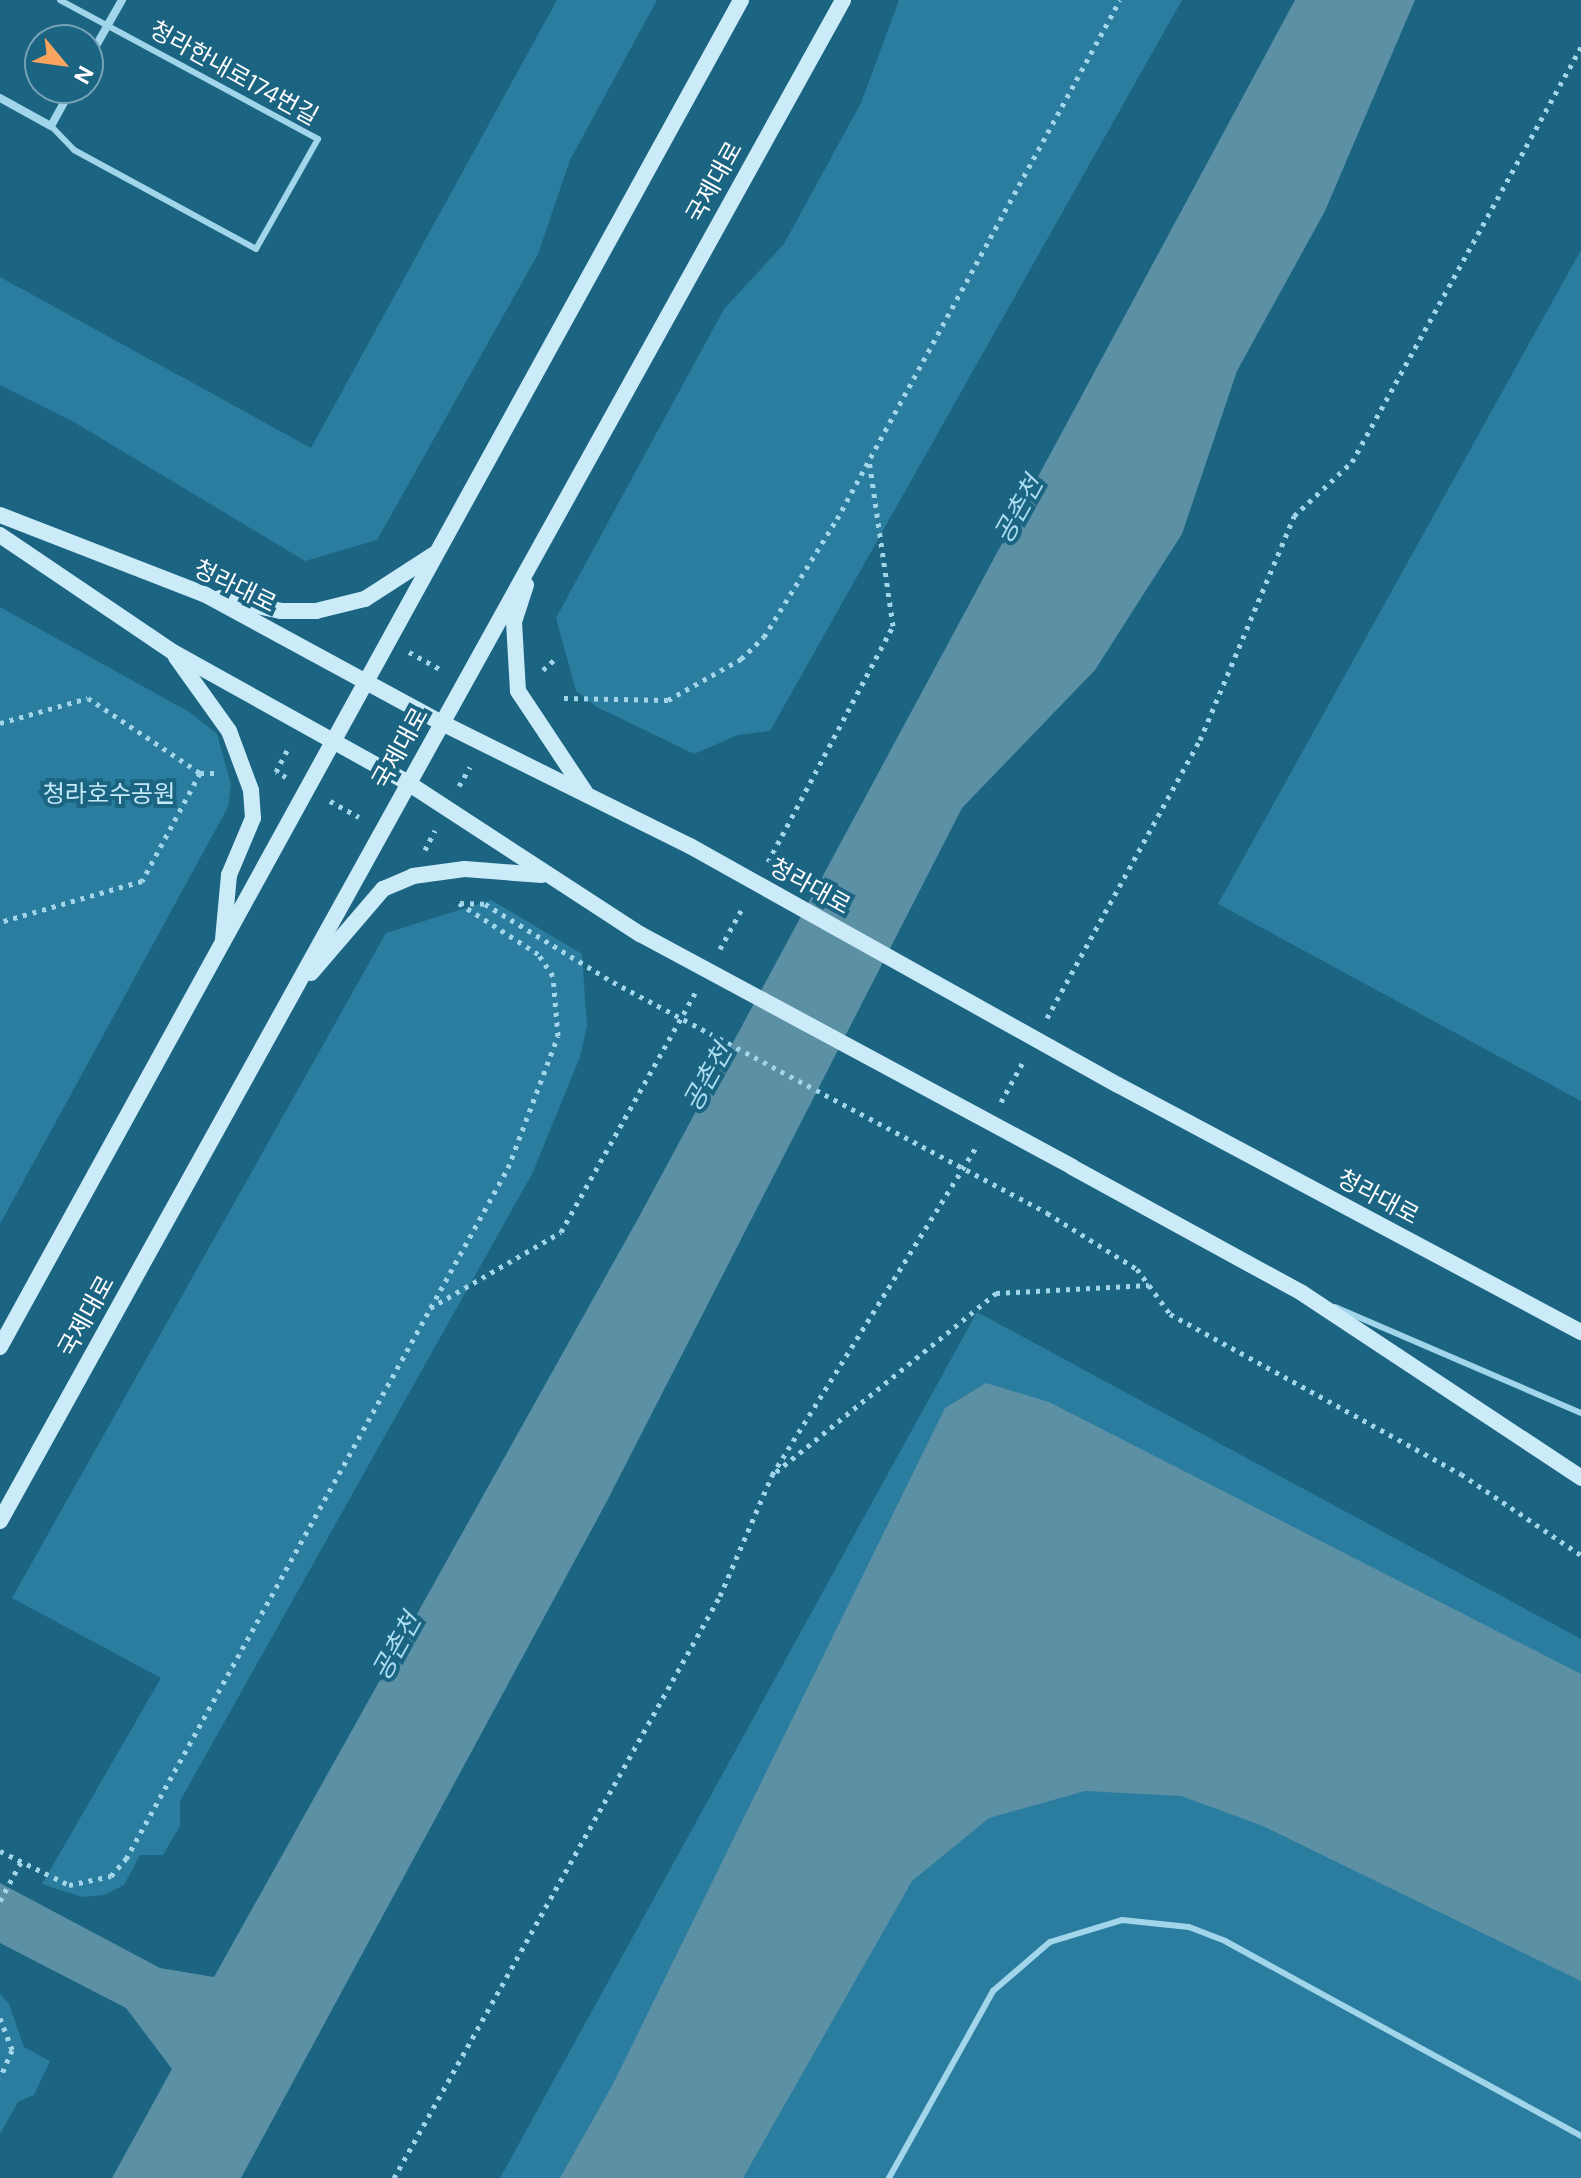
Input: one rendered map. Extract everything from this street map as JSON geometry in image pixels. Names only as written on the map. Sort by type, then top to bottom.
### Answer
[{"type":"main road","points":[[0,1347],[337,742],[435,554],[741,0]]},
{"type":"main road","name":"국제대로","points":[[0,1521],[843,0]]},
{"type":"main road","name":"청라대로","points":[[0,515],[204,594],[442,723],[690,846],[1118,1085],[1581,1332]]},
{"type":"main road","points":[[0,535],[173,652],[408,783],[640,934],[1302,1293],[1581,1478]]},
{"type":"main road","points":[[536,553],[514,622],[518,691],[586,793]]},
{"type":"main road","points":[[204,594],[281,611],[316,611],[365,599],[435,554]]},
{"type":"main road","points":[[173,652],[229,731],[251,790],[253,818],[229,875],[223,945]]},
{"type":"main road","points":[[290,998],[383,889],[413,876],[465,869],[545,875]]},
{"type":"street","points":[[104,31],[122,0]]},
{"type":"street","name":"청라한내로174번길","points":[[0,98],[51,126]]},
{"type":"street","points":[[51,126],[63,104]]},
{"type":"lane","name":"청라한내로174번길","points":[[51,126],[74,150],[256,249],[318,139],[60,0]]},
{"type":"lane","points":[[1302,1293],[1581,1413]]},
{"type":"lane","points":[[889,2178],[993,1991],[1050,1942],[1122,1920],[1189,1927],[1225,1941],[1581,2136]]},
{"type":"path","points":[[564,698],[668,700],[741,659],[764,637],[792,599],[1120,0]]},
{"type":"path","points":[[765,868],[893,626],[869,460]]},
{"type":"path","points":[[388,641],[464,682]]},
{"type":"path","points":[[0,723],[88,698],[200,773],[142,881],[0,922]]},
{"type":"path","points":[[302,724],[276,772],[424,852],[483,743]]},
{"type":"path","points":[[713,962],[750,895]]},
{"type":"path","points":[[0,1851],[69,1885],[111,1876],[126,1859],[508,1168],[558,1036],[553,976],[538,954],[459,903],[485,904],[613,982],[1102,1244],[1137,1269],[1170,1314],[1461,1474],[1581,1555]]},
{"type":"path","points":[[430,1308],[561,1232],[698,988]]},
{"type":"path","points":[[772,1475],[996,1293],[1149,1285]]},
{"type":"path","points":[[0,1901],[21,1862]]},
{"type":"path","points":[[0,2018],[12,2050],[0,2078]]},
{"type":"green space","points":[[557,0],[657,0],[570,160],[538,254],[377,540],[305,561],[74,422],[0,385],[0,277],[311,448]]},
{"type":"green space","points":[[899,0],[1182,0],[770,731],[738,735],[694,754],[597,707],[576,691],[556,618],[724,309],[784,244],[861,103]]},
{"type":"green space","points":[[1581,250],[1581,1101],[1218,904]]},
{"type":"green space","name":"청라호수공원","points":[[0,607],[191,713],[217,734],[231,785],[228,807],[0,1224]]},
{"type":"green space","points":[[491,900],[582,954],[587,1026],[580,1057],[532,1174],[180,1801],[180,1826],[163,1855],[140,1855],[124,1885],[104,1895],[82,1897],[42,1884],[161,1678],[12,1598],[386,933]]},
{"type":"green space","points":[[977,1312],[1581,1639],[1581,2178],[500,2178]]},
{"type":"green space","points":[[0,1994],[9,2004],[24,2047],[50,2061],[34,2095],[18,2102],[0,2134]]},
{"type":"shaded area","points":[[1295,0],[1415,0],[1325,211],[1237,371],[1182,534],[1095,670],[962,808],[607,1501],[241,2178],[112,2178],[172,2069],[126,2008],[0,1943],[0,1883],[160,1968],[214,1977],[640,1215]]},
{"type":"shaded area","points":[[986,1383],[1049,1402],[1581,1674],[1581,1981],[1263,1826],[1181,1796],[1085,1791],[989,1818],[912,1881],[743,2178],[560,2178],[613,2084],[945,1408]]},
{"type":"water label","name":"공촌천","points":[[1019,510]]},
{"type":"water label","name":"공촌천","points":[[708,1078]]},
{"type":"water label","name":"공촌천","points":[[397,1647]]}]
